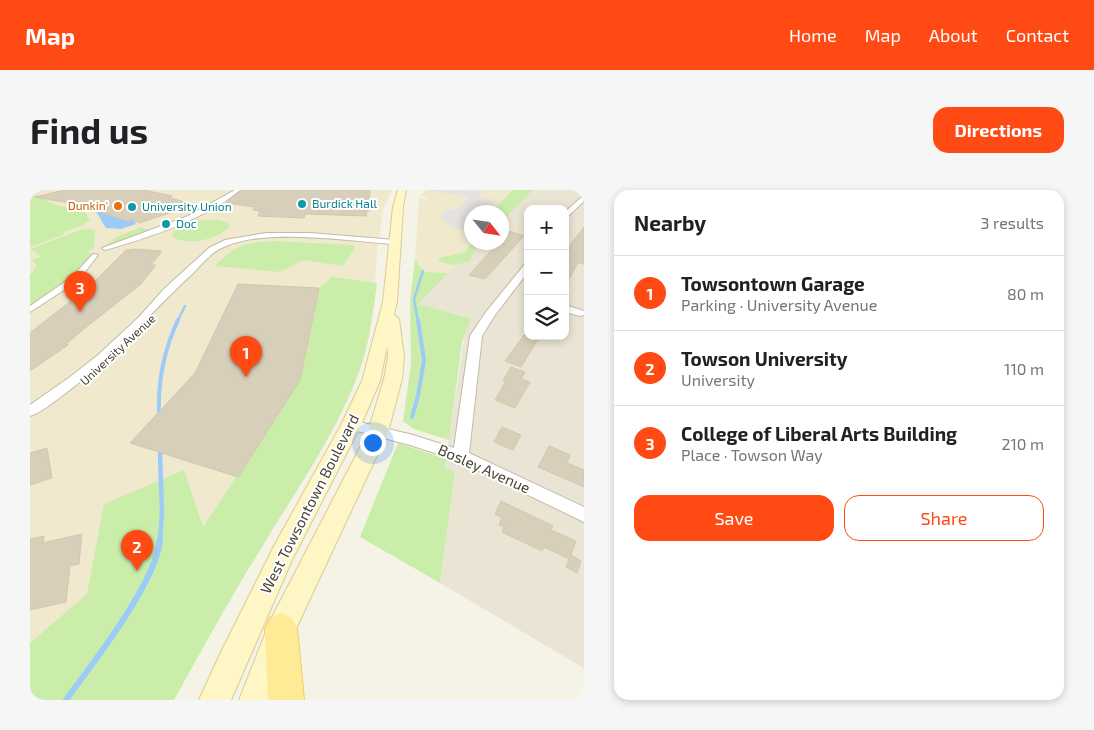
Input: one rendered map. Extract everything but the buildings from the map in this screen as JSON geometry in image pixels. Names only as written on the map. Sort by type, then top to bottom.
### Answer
[{"type":"main road","name":"West Towsontown Boulevard","points":[[215,700],[231,662],[284,554],[351,425],[370,381],[390,302],[398,207],[402,190]]},
{"type":"main road","name":"West Towsontown Boulevard","points":[[255,700],[281,629],[378,432],[388,401],[396,357],[390,302]]},
{"type":"main road","points":[[281,629],[286,700]]},
{"type":"street","points":[[105,248],[172,226],[213,206],[238,190]]},
{"type":"street","points":[[569,213],[584,197]]},
{"type":"street","name":"University Avenue","points":[[30,411],[68,385],[102,357],[210,250],[248,237],[283,235],[395,242]]},
{"type":"street","points":[[30,310],[73,281],[87,267],[93,254]]},
{"type":"street","name":"University Avenue","points":[[30,420],[74,390],[107,363],[188,284],[193,274],[192,269]]},
{"type":"street","points":[[461,456],[476,336],[490,314],[518,285],[524,274]]},
{"type":"street","points":[[569,309],[580,313]]},
{"type":"street","name":"Bosley Avenue","points":[[351,425],[412,440],[461,456],[584,515]]},
{"type":"shaded area","points":[[30,190],[392,190],[383,210],[377,253],[373,307],[354,384],[30,700]]},
{"type":"shaded area","points":[[426,190],[529,190],[509,206],[464,205],[464,250],[470,250],[448,273],[424,272],[415,259],[419,198],[427,199],[427,197],[421,196]]},
{"type":"shaded area","points":[[426,190],[469,190],[482,192],[477,199],[495,202],[492,205],[464,205],[464,230],[453,227],[443,221],[440,216],[449,209],[456,210],[469,197]]},
{"type":"shaded area","points":[[529,190],[584,190],[584,668],[440,583],[455,473],[445,468],[465,333],[417,303],[470,250],[509,250],[509,211]]},
{"type":"green space","points":[[512,190],[533,190],[509,214],[509,205],[498,205]]},
{"type":"green space","points":[[30,192],[56,205],[84,211],[90,220],[83,225],[64,232],[62,235],[30,247]]},
{"type":"green space","points":[[219,220],[228,223],[229,227],[224,232],[210,238],[185,241],[172,236],[178,227],[185,224]]},
{"type":"green space","points":[[141,227],[152,231],[103,248],[116,237]]},
{"type":"green space","points":[[83,229],[95,230],[94,248],[87,252],[92,255],[72,278],[30,308],[30,274],[35,272],[33,270],[37,265],[31,260],[42,257],[30,249]]},
{"type":"green space","points":[[275,241],[353,245],[355,248],[343,266],[304,260],[280,272],[214,266],[229,253],[241,246]]},
{"type":"green space","points":[[466,250],[475,250],[469,262],[451,265],[439,261],[439,258],[465,252]]},
{"type":"green space","points":[[415,259],[424,272],[448,273],[418,304],[471,319],[462,342],[449,440],[414,429],[403,421],[411,363],[410,301]]},
{"type":"green space","points":[[332,277],[377,283],[369,337],[360,369],[327,440],[237,588],[174,700],[30,700],[30,643],[87,594],[104,504],[184,470],[203,527],[300,380],[319,288]]},
{"type":"green space","points":[[398,443],[446,459],[445,468],[455,472],[440,583],[360,537]]},
{"type":"water","points":[[95,210],[128,221],[133,220],[136,224],[121,229],[106,228]]},
{"type":"waterway","points":[[418,322],[414,299],[423,271]]},
{"type":"waterway","points":[[178,320],[185,306]]},
{"type":"waterway","points":[[159,412],[163,365],[169,342],[178,320]]},
{"type":"waterway","points":[[412,417],[418,396],[424,360],[418,320]]},
{"type":"waterway","points":[[160,453],[162,512],[160,541]]},
{"type":"waterway","points":[[66,700],[122,622],[136,599],[148,577],[156,557],[160,539]]},
{"type":"place","name":"Burdick Hall","points":[[302,204]]},
{"type":"place","name":"Dunkin'","points":[[118,206]]},
{"type":"place","name":"University Union","points":[[132,207]]},
{"type":"place","name":"Doc","points":[[166,224]]},
{"type":"place","name":"College of Liberal Arts Building","points":[[80,312]]},
{"type":"place","name":"Towsontown Garage","points":[[246,377]]},
{"type":"place","name":"Towson University","points":[[137,571]]}]
